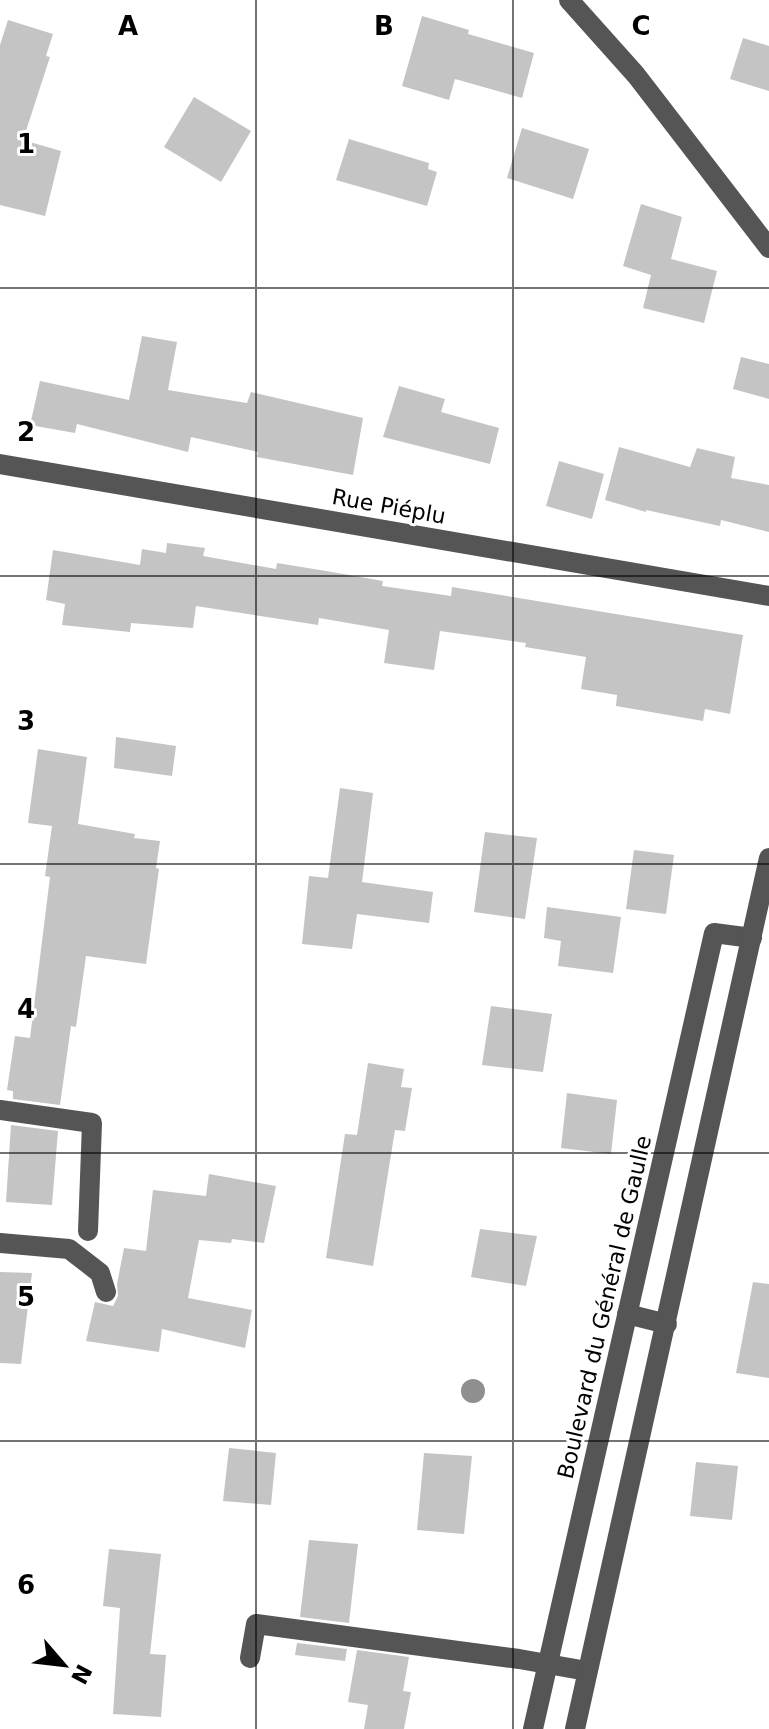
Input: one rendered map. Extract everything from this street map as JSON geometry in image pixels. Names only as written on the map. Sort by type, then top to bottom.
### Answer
[{"type":"street","points":[[569,0],[636,75],[769,248]]},
{"type":"street","name":"Rue Piéplu","points":[[0,464],[769,596]]},
{"type":"street","points":[[575,1729],[769,858]]},
{"type":"street","name":"Boulevard du Général de Gaulle","points":[[533,1729],[714,933],[752,938]]},
{"type":"street","points":[[0,1110],[92,1123],[88,1231]]},
{"type":"street","points":[[0,1243],[69,1249],[100,1273],[106,1292]]},
{"type":"street","points":[[627,1314],[667,1324]]},
{"type":"street","points":[[250,1658],[256,1624],[587,1671]]},
{"type":"building","points":[[422,16],[469,30],[468,34],[534,53],[522,98],[455,79],[449,100],[402,86]]},
{"type":"building","points":[[8,20],[53,34],[46,56],[50,57],[23,140],[61,151],[45,216],[0,205],[0,45]]},
{"type":"building","points":[[743,38],[769,46],[769,91],[730,79]]},
{"type":"building","points":[[194,97],[251,131],[221,182],[164,147]]},
{"type":"building","points":[[522,128],[589,149],[573,199],[507,178]]},
{"type":"building","points":[[349,139],[429,163],[428,169],[437,172],[427,206],[336,180]]},
{"type":"building","points":[[641,204],[682,217],[671,259],[717,271],[704,323],[643,308],[651,275],[623,266]]},
{"type":"building","points":[[142,336],[177,342],[168,390],[247,403],[251,392],[363,418],[353,475],[257,457],[258,452],[191,437],[188,452],[77,424],[75,433],[30,425],[40,381],[129,400]]},
{"type":"building","points":[[741,357],[769,364],[769,399],[733,389]]},
{"type":"building","points":[[399,386],[445,399],[441,412],[499,428],[490,464],[383,437]]},
{"type":"building","points":[[619,447],[690,467],[697,448],[735,457],[731,478],[769,485],[769,532],[721,520],[720,526],[646,512],[605,500]]},
{"type":"building","points":[[559,461],[604,474],[592,519],[546,506]]},
{"type":"building","points":[[167,543],[205,548],[203,556],[276,569],[277,563],[326,571],[383,581],[382,586],[451,596],[452,587],[743,635],[730,714],[705,709],[703,721],[616,706],[617,695],[581,689],[586,657],[525,647],[526,643],[440,631],[434,670],[384,663],[389,630],[319,618],[318,625],[196,606],[193,628],[131,623],[130,632],[62,625],[65,604],[46,600],[53,550],[140,565],[142,549],[166,553]]},
{"type":"building","points":[[116,737],[176,746],[172,776],[114,768]]},
{"type":"building","points":[[38,749],[87,757],[78,824],[160,841],[146,964],[86,956],[76,1027],[71,1026],[60,1105],[13,1099],[13,1091],[7,1090],[15,1036],[30,1038],[50,877],[45,876],[52,826],[28,823]]},
{"type":"building","points":[[340,788],[373,793],[362,882],[433,892],[429,923],[357,914],[352,949],[302,944],[309,876],[328,878]]},
{"type":"building","points":[[485,832],[537,838],[525,919],[474,912]]},
{"type":"building","points":[[634,850],[674,855],[666,914],[626,909]]},
{"type":"building","points":[[547,907],[621,917],[613,973],[558,966],[561,941],[544,938]]},
{"type":"building","points":[[491,1006],[552,1014],[543,1072],[482,1065]]},
{"type":"building","points":[[368,1063],[404,1069],[401,1087],[412,1088],[405,1131],[395,1130],[373,1266],[326,1258],[345,1134],[357,1135]]},
{"type":"building","points":[[567,1093],[617,1100],[611,1154],[561,1148]]},
{"type":"building","points":[[11,1125],[58,1131],[52,1205],[6,1202]]},
{"type":"building","points":[[209,1174],[276,1186],[264,1243],[232,1239],[231,1243],[199,1240],[188,1298],[252,1310],[245,1348],[162,1329],[159,1352],[86,1341],[95,1302],[113,1306],[118,1296],[117,1284],[124,1248],[146,1251],[153,1190],[206,1196]]},
{"type":"building","points":[[480,1229],[537,1236],[526,1286],[471,1277]]},
{"type":"building","points":[[0,1272],[32,1273],[21,1364],[0,1363]]},
{"type":"building","points":[[753,1282],[769,1284],[769,1378],[736,1373]]},
{"type":"building","points":[[229,1448],[276,1453],[271,1505],[223,1501]]},
{"type":"building","points":[[424,1453],[472,1456],[464,1534],[417,1530]]},
{"type":"building","points":[[696,1462],[738,1466],[732,1520],[690,1516]]},
{"type":"building","points":[[309,1540],[358,1544],[349,1623],[300,1617]]},
{"type":"building","points":[[109,1549],[161,1554],[150,1654],[166,1655],[161,1717],[113,1714],[120,1608],[103,1606]]},
{"type":"building","points":[[297,1643],[347,1649],[345,1661],[295,1655]]},
{"type":"building","points":[[357,1650],[409,1657],[403,1691],[411,1692],[404,1729],[364,1729],[368,1705],[348,1702]]}]
